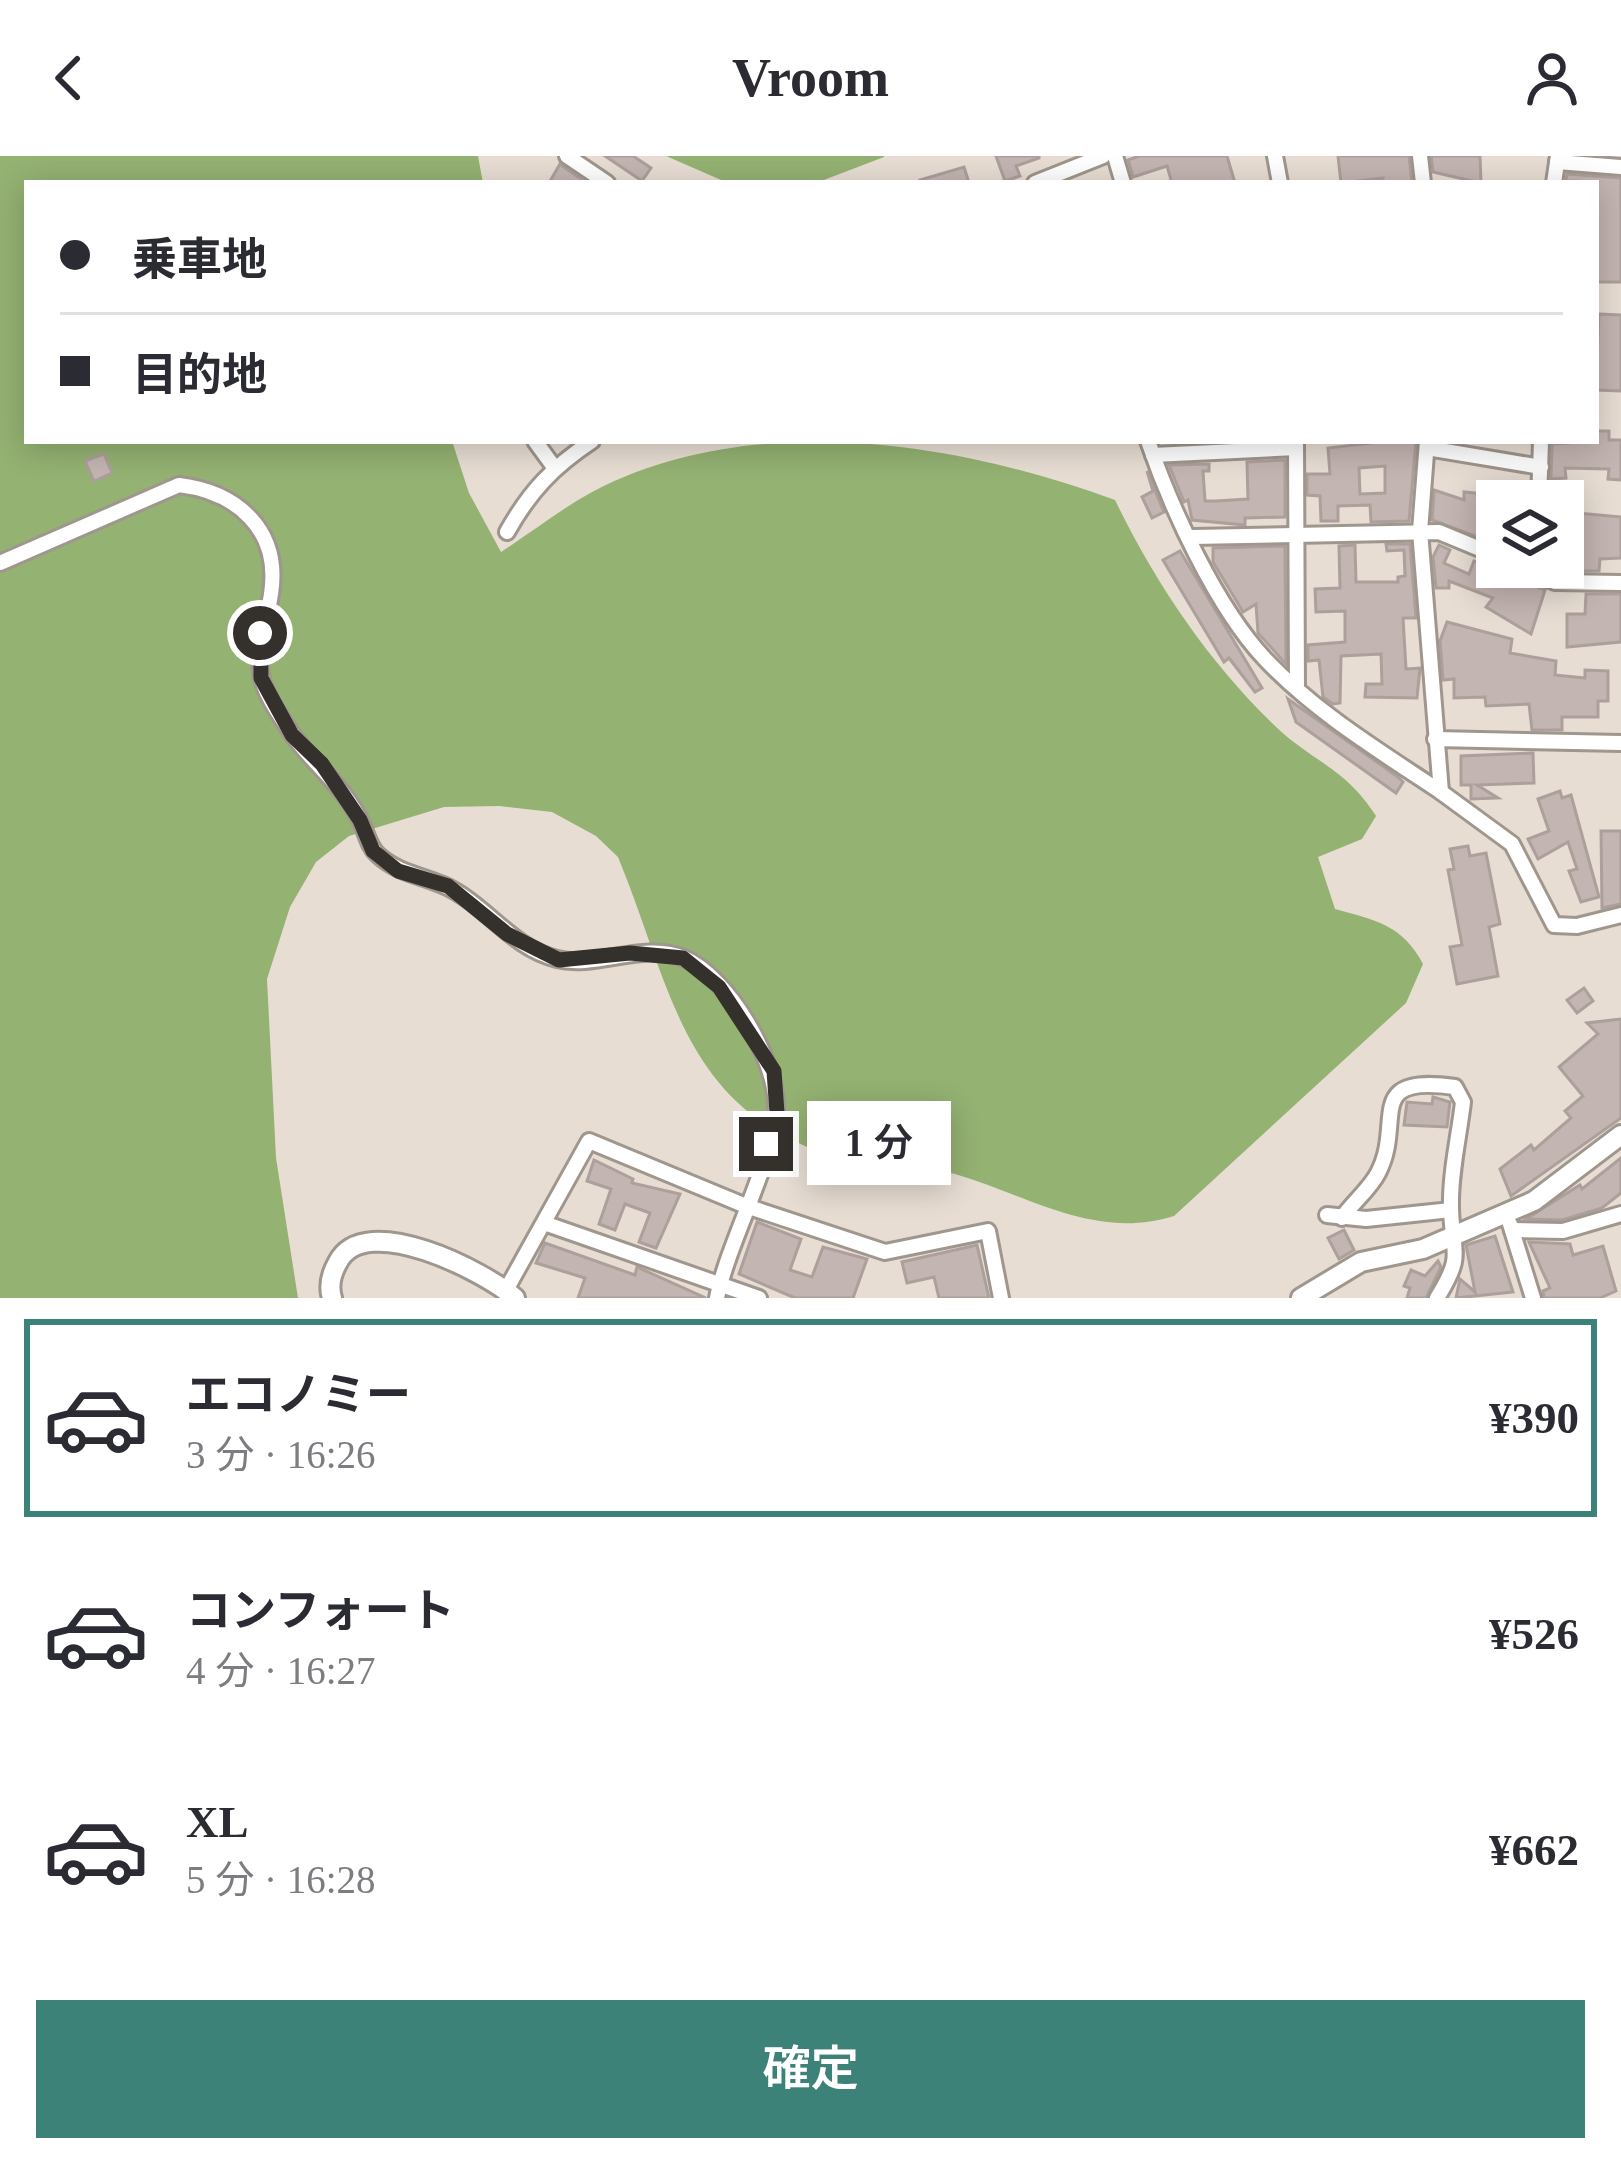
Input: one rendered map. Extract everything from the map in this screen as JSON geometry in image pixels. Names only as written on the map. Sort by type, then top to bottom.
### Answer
[{"type":"main road","points":[[1300,1298],[1361,1262],[1509,1222],[1621,1135]]},
{"type":"main road","points":[[332,1298],[329,1287],[341,1255],[354,1245],[381,1243],[436,1251],[510,1294]]},
{"type":"street","points":[[567,156],[603,180]]},
{"type":"street","points":[[1041,180],[1077,161],[1103,156]]},
{"type":"street","points":[[1557,159],[1621,167]]},
{"type":"street","points":[[537,444],[554,466]]},
{"type":"street","points":[[507,532],[530,492],[554,466],[587,444]]},
{"type":"street","points":[[1297,688],[1296,444],[1151,448],[1235,620],[1264,658],[1297,688],[1512,844],[1554,925],[1621,915]]},
{"type":"street","points":[[1540,444],[1540,480]]},
{"type":"street","points":[[1441,793],[1420,531],[1427,445],[1541,467]]},
{"type":"street","points":[[0,562],[179,485],[211,489],[242,505],[265,536],[272,590],[260,633],[261,678],[292,735],[322,764],[360,820],[373,851],[398,871],[448,886],[507,934],[559,960],[630,953],[683,958],[719,987],[747,1022],[774,1071],[777,1113],[719,1292]]},
{"type":"street","points":[[1192,537],[1420,531],[1439,532],[1476,547]]},
{"type":"street","points":[[1584,583],[1621,584]]},
{"type":"street","points":[[1435,739],[1621,743]]},
{"type":"street","points":[[1437,1298],[1456,1269],[1457,1235],[1450,1210],[1463,1102],[1455,1087],[1420,1082],[1405,1087],[1386,1110],[1378,1172],[1334,1217],[1450,1210]]},
{"type":"street","points":[[510,1294],[589,1142],[746,1206],[885,1252],[988,1231],[1001,1298]]},
{"type":"street","points":[[1533,1298],[1509,1222],[1563,1231],[1621,1214]]},
{"type":"street","points":[[544,1223],[719,1292],[759,1298]]},
{"type":"green space","points":[[0,156],[478,156],[482,180],[24,180],[24,444],[453,444],[469,493],[501,552],[594,491],[655,465],[719,450],[776,444],[922,450],[989,463],[1115,500],[1166,591],[1227,674],[1288,738],[1352,786],[1376,816],[1362,839],[1318,857],[1335,909],[1397,932],[1423,964],[1406,1003],[1174,1216],[1117,1223],[1089,1219],[955,1174],[852,1162],[786,1137],[746,1110],[690,1040],[618,857],[596,836],[552,812],[444,807],[349,836],[316,862],[290,907],[267,979],[276,1158],[298,1298],[0,1298]]},
{"type":"green space","points":[[666,156],[884,156],[824,180],[721,180]]},
{"type":"building","points":[[605,156],[633,156],[651,168],[641,180]]},
{"type":"building","points":[[996,156],[1039,156],[1016,166],[1020,176],[1005,180]]},
{"type":"building","points":[[1227,156],[1234,180],[1171,180],[1167,166],[1133,177],[1128,160]]},
{"type":"building","points":[[1338,156],[1409,156],[1412,180],[1341,180]]},
{"type":"building","points":[[1431,156],[1480,156],[1481,180],[1433,172]]},
{"type":"building","points":[[560,164],[583,180],[551,180]]},
{"type":"building","points":[[964,167],[968,180],[920,180]]},
{"type":"building","points":[[1567,174],[1621,178],[1621,282],[1599,282],[1599,180],[1566,180]]},
{"type":"building","points":[[1599,314],[1621,315],[1621,391],[1599,390]]},
{"type":"building","points":[[1599,431],[1609,431],[1609,440],[1621,440],[1621,480],[1608,479],[1609,469],[1565,468],[1566,478],[1551,479],[1552,444],[1599,444]]},
{"type":"building","points":[[1416,444],[1409,521],[1371,522],[1370,505],[1338,506],[1338,521],[1321,521],[1320,496],[1307,495],[1307,474],[1330,474],[1328,448]],"holes":[[[1385,466],[1385,493],[1360,494],[1359,468]]]},
{"type":"building","points":[[104,454],[112,473],[94,481],[85,461]]},
{"type":"building","points":[[1285,460],[1285,517],[1245,518],[1245,525],[1192,520],[1188,500],[1184,502],[1169,465],[1209,464],[1209,471],[1203,471],[1205,501],[1216,501],[1248,499],[1247,462]]},
{"type":"building","points":[[1147,471],[1164,512],[1152,518],[1142,497],[1153,491]]},
{"type":"building","points":[[1434,490],[1464,500],[1464,492],[1476,493],[1476,536],[1432,520]]},
{"type":"building","points":[[1584,514],[1621,517],[1621,558],[1600,559],[1599,571],[1584,571]]},
{"type":"building","points":[[1386,544],[1410,544],[1416,618],[1403,618],[1406,669],[1420,668],[1417,698],[1365,697],[1366,684],[1382,684],[1381,654],[1341,656],[1340,703],[1333,704],[1323,697],[1319,660],[1308,661],[1308,645],[1345,642],[1345,611],[1316,612],[1315,589],[1340,588],[1339,546],[1355,545],[1356,582],[1398,582],[1398,577],[1405,576],[1404,550],[1387,551]]},
{"type":"building","points":[[1439,545],[1450,550],[1444,563],[1469,574],[1476,562],[1476,588],[1545,590],[1531,634],[1486,607],[1493,598],[1449,581],[1449,588],[1436,588],[1433,557]]},
{"type":"building","points":[[1285,546],[1286,664],[1258,633],[1256,604],[1243,612],[1213,562],[1213,548]]},
{"type":"building","points":[[1180,551],[1262,688],[1255,692],[1229,658],[1224,662],[1163,560]]},
{"type":"building","points":[[1586,594],[1621,594],[1621,642],[1567,647],[1567,614],[1585,614]]},
{"type":"building","points":[[1447,622],[1512,639],[1510,653],[1556,661],[1555,675],[1585,678],[1585,670],[1608,671],[1608,701],[1598,701],[1598,717],[1562,717],[1562,730],[1532,730],[1529,704],[1486,706],[1485,697],[1454,698],[1454,679],[1443,680],[1440,641]]},
{"type":"building","points":[[1288,699],[1398,777],[1403,782],[1396,793],[1296,722]]},
{"type":"building","points":[[1533,753],[1534,783],[1477,785],[1498,798],[1471,799],[1471,785],[1461,785],[1461,756]]},
{"type":"building","points":[[1560,791],[1562,798],[1571,795],[1599,897],[1581,902],[1569,871],[1577,869],[1568,842],[1538,859],[1528,839],[1549,831],[1538,799]]},
{"type":"building","points":[[1601,831],[1621,831],[1621,904],[1602,908]]},
{"type":"building","points":[[1468,846],[1470,856],[1486,853],[1500,924],[1489,927],[1498,976],[1457,984],[1450,947],[1462,945],[1448,870],[1454,869],[1450,849]]},
{"type":"building","points":[[1584,988],[1593,1001],[1577,1013],[1567,1000]]},
{"type":"building","points":[[1621,1019],[1621,1118],[1511,1196],[1500,1169],[1531,1145],[1534,1150],[1571,1118],[1565,1111],[1583,1096],[1559,1067],[1598,1034],[1587,1023]]},
{"type":"building","points":[[1433,1097],[1450,1102],[1447,1127],[1404,1125],[1407,1102],[1432,1104]]},
{"type":"building","points":[[1621,1158],[1621,1193],[1602,1208],[1562,1220],[1526,1219],[1580,1185],[1582,1189]]},
{"type":"building","points":[[594,1160],[633,1179],[632,1183],[680,1194],[656,1248],[639,1242],[650,1213],[625,1204],[615,1230],[599,1224],[611,1189],[587,1181]]},
{"type":"building","points":[[757,1222],[801,1239],[790,1270],[812,1277],[823,1247],[867,1259],[853,1298],[795,1298],[739,1274]]},
{"type":"building","points":[[1344,1230],[1354,1250],[1339,1259],[1328,1238]]},
{"type":"building","points":[[1495,1236],[1513,1292],[1456,1298],[1460,1279],[1475,1292],[1466,1245]]},
{"type":"building","points":[[1529,1242],[1570,1244],[1573,1255],[1603,1246],[1616,1291],[1600,1298],[1544,1298],[1543,1291],[1550,1288]]},
{"type":"building","points":[[545,1243],[635,1275],[637,1267],[706,1298],[578,1298],[585,1278],[536,1263]]},
{"type":"building","points":[[977,1245],[989,1298],[939,1298],[934,1277],[907,1283],[902,1262]]},
{"type":"building","points":[[1438,1261],[1441,1267],[1426,1298],[1407,1298],[1410,1288],[1404,1286],[1411,1270],[1425,1276]]},
{"type":"route","points":[[260,633],[261,678],[292,735],[322,764],[360,820],[373,851],[398,871],[448,886],[507,934],[559,960],[630,953],[683,958],[719,987],[747,1022],[774,1071],[777,1113],[766,1144]]}]
